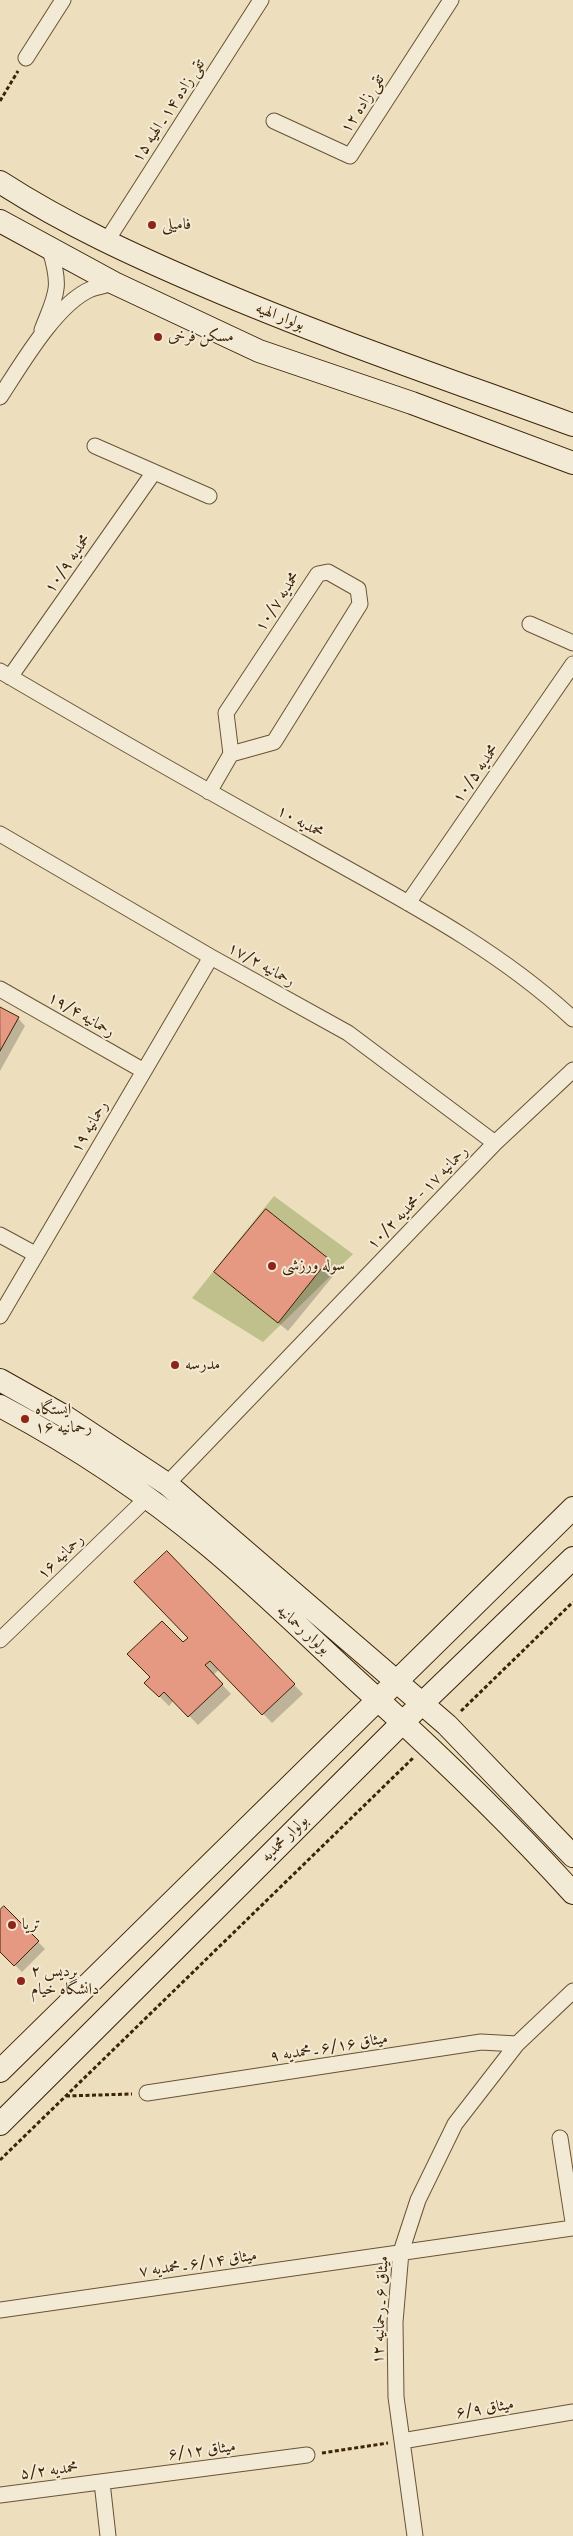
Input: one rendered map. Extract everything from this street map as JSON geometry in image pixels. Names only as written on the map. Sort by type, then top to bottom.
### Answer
[{"type":"main road","name":"بولوار الهیه","points":[[0,182],[106,242],[274,316],[573,425]]},
{"type":"main road","points":[[0,221],[50,250],[114,283],[259,351],[412,403],[573,463]]},
{"type":"main road","name":"بولوار رحمانیه","points":[[0,1380],[64,1416],[167,1484],[447,1725],[573,1856]]},
{"type":"main road","name":"بولوار رحمانیه","points":[[0,1406],[90,1458],[147,1498],[208,1545],[403,1722],[526,1840],[573,1893]]},
{"type":"main road","points":[[0,2071],[376,1699],[573,1508]]},
{"type":"main road","name":"بولوار محمدیه","points":[[0,2124],[403,1722],[424,1704],[573,1558]]},
{"type":"street","points":[[26,58],[63,0]]},
{"type":"street","name":"تقی زاده ۱۴ ـ الهیه ۱۵","points":[[106,242],[261,0]]},
{"type":"street","name":"تقی زاده ۱۲","points":[[274,121],[350,156],[451,0]]},
{"type":"street","points":[[0,397],[38,338],[58,289],[56,270],[50,250]]},
{"type":"street","points":[[38,338],[74,300],[90,290],[114,283]]},
{"type":"street","points":[[95,446],[209,496]]},
{"type":"street","name":"محمدیه ۱۰/۹","points":[[5,674],[154,472]]},
{"type":"street","name":"محمدیه ۱۰/۷","points":[[328,572],[358,589],[360,604],[274,742],[231,754],[226,713],[318,574],[328,572]]},
{"type":"street","points":[[530,624],[573,643]]},
{"type":"street","name":"محمدیه ۱۰/۵","points":[[408,903],[573,664]]},
{"type":"street","name":"محمدیه ۱۰","points":[[5,674],[209,792],[408,903],[473,943],[541,990],[573,1019]]},
{"type":"street","points":[[209,792],[231,754]]},
{"type":"street","name":"رحمانیه ۱۷/۲","points":[[0,834],[211,957],[348,1033],[495,1143]]},
{"type":"street","name":"رحمانیه ۱۹","points":[[0,1316],[211,957]]},
{"type":"street","name":"رحمانیه ۱۹/۴","points":[[0,989],[144,1071]]},
{"type":"street","name":"رحمانیه ۱۷ - محمدیه ۱۰/۲","points":[[167,1484],[495,1143],[573,1070]]},
{"type":"street","points":[[0,1235],[35,1254]]},
{"type":"street","name":"رحمانیه ۱۶","points":[[0,1640],[147,1498]]},
{"type":"street","name":"میثاق ۶ ـ رحمانیه ۱۲","points":[[415,2536],[396,2397],[395,2322],[401,2252],[418,2200],[455,2124],[517,2044],[573,1991]]},
{"type":"street","name":"میثاق ۶/۱۶ ـ محمدیه ۹","points":[[147,2094],[481,2042],[517,2044]]},
{"type":"street","points":[[560,2138],[573,2222]]},
{"type":"street","name":"میثاق ۶/۱۴ ـ محمدیه ۷","points":[[0,2310],[573,2228]]},
{"type":"street","name":"میثاق ۶/۹","points":[[402,2440],[573,2412]]},
{"type":"street","name":"میثاق ۶/۱۲","points":[[102,2482],[307,2455]]},
{"type":"street","points":[[102,2482],[108,2536]]},
{"type":"street","name":"محمدیه ۵/۲","points":[[0,2495],[102,2482]]},
{"type":"path","points":[[0,101],[26,58]]},
{"type":"path","points":[[447,1725],[573,1602]]},
{"type":"path","points":[[0,2160],[426,1745]]},
{"type":"path","points":[[66,2096],[147,2094]]},
{"type":"path","points":[[307,2455],[402,2440]]},
{"type":"green space","points":[[274,1196],[353,1254],[263,1342],[192,1298]]},
{"type":"building","points":[[0,1007],[19,1017],[0,1051]]},
{"type":"building","name":"سوله ورزشی","points":[[266,1209],[329,1259],[278,1323],[214,1272]]},
{"type":"building","points":[[167,1551],[295,1684],[262,1715],[210,1661],[205,1665],[223,1684],[188,1717],[164,1692],[159,1697],[144,1683],[150,1677],[127,1654],[162,1621],[183,1642],[188,1638],[134,1582]]},
{"type":"building","name":"تریا","points":[[4,1906],[39,1941],[14,1966],[0,1952],[0,1910]]},
{"type":"place","name":"فامیلی","points":[[152,225]]},
{"type":"place","name":"مسکن فرخی","points":[[158,337]]},
{"type":"place","name":"سوله ورزشی","points":[[272,1266]]},
{"type":"place","name":"مدرسه","points":[[175,1365]]},
{"type":"place","name":"ایستگاه رحمانیه ۱۶","points":[[25,1419]]},
{"type":"place","name":"تریا","points":[[12,1925]]},
{"type":"place","name":"پردیس ۲ دانشگاه خیام","points":[[21,1981]]}]
